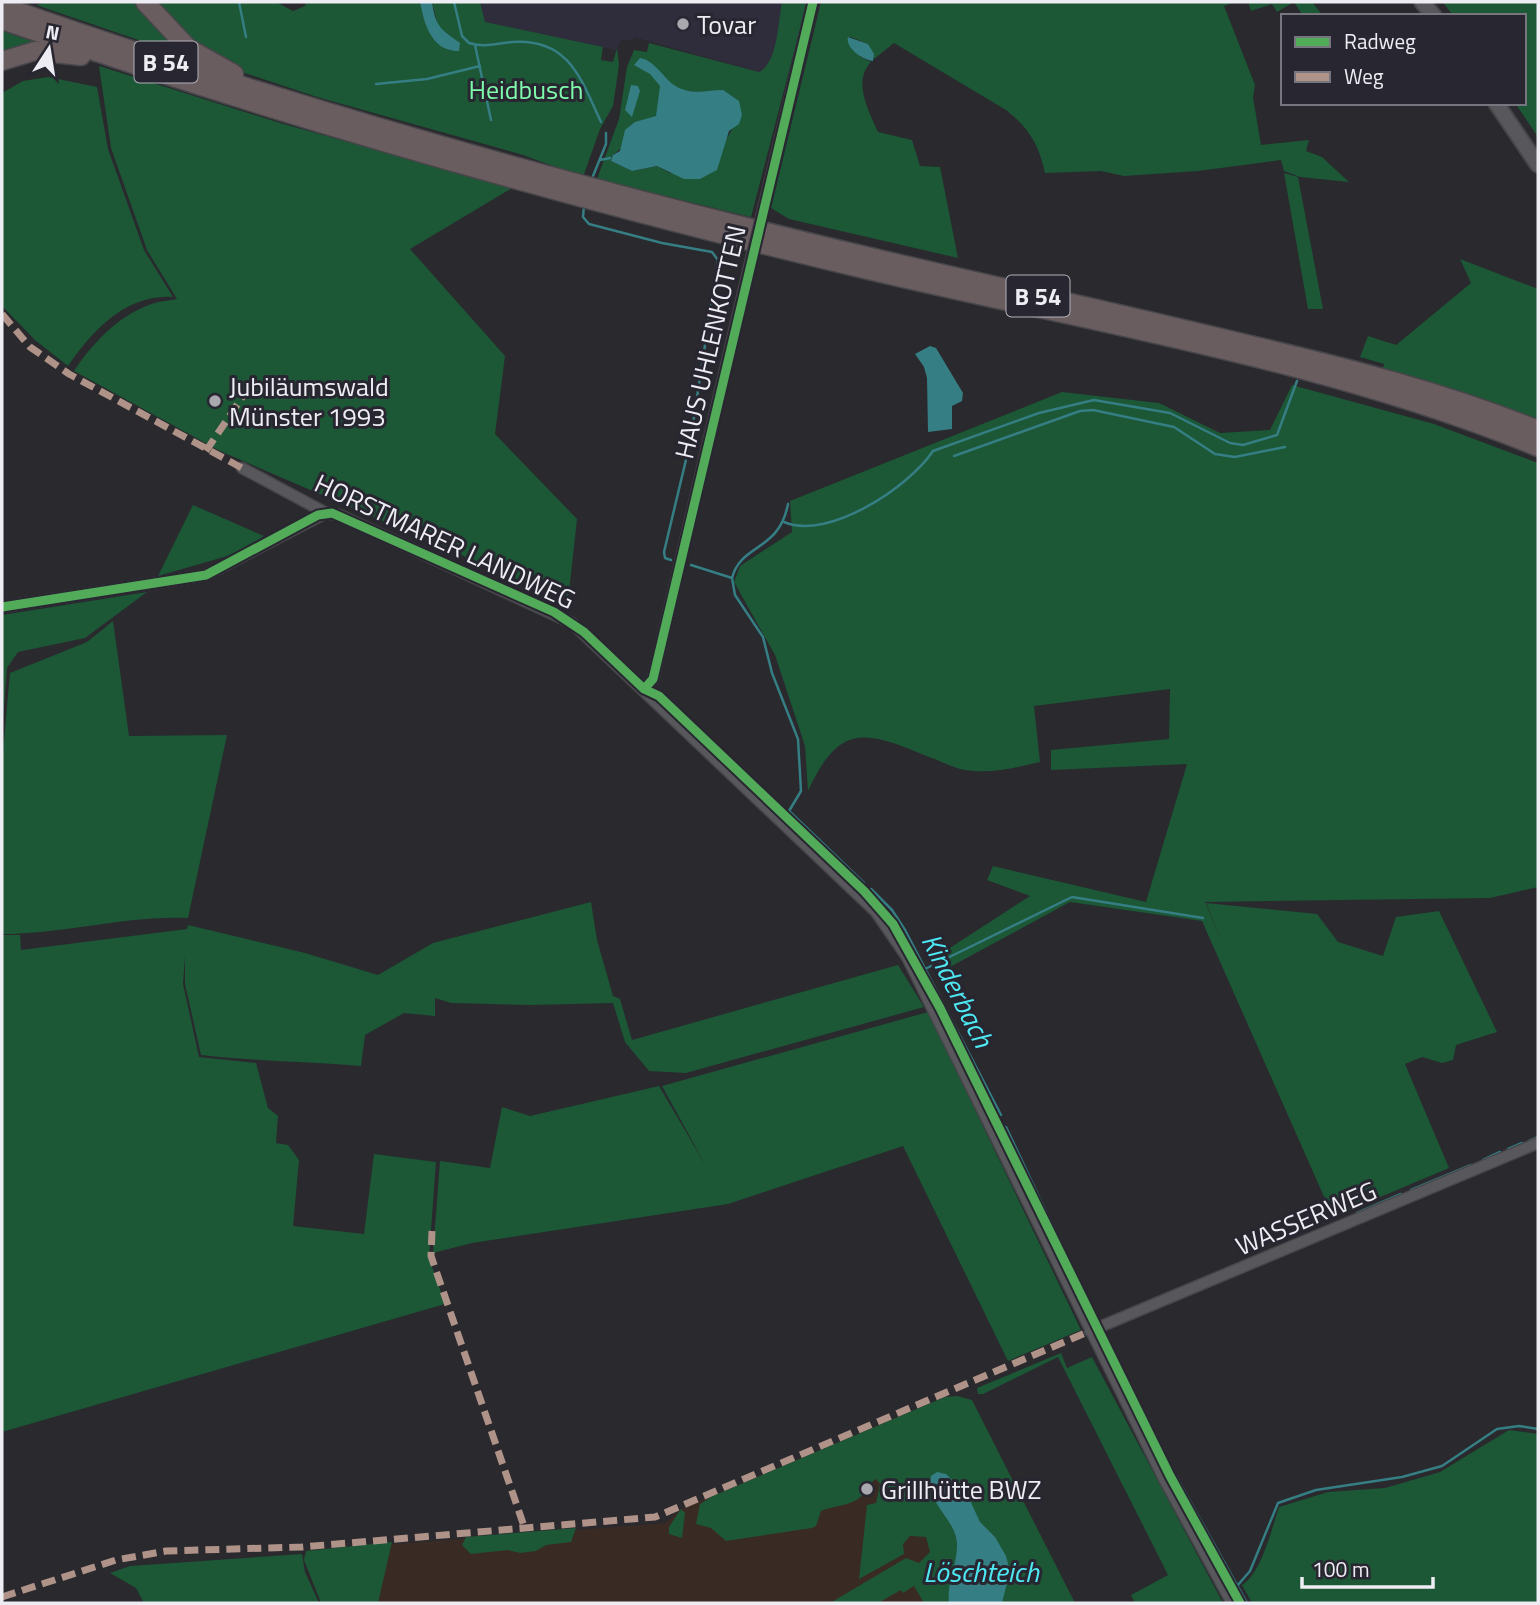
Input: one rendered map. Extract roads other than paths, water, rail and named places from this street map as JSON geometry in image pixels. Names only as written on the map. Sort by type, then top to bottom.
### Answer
[{"type":"highway","points":[[145,2],[173,34],[202,57],[233,74],[331,114]]},
{"type":"highway","name":"B 54","points":[[2,6],[331,114],[535,173],[724,222],[1311,359],[1450,399],[1538,430]]},
{"type":"highway","name":"B 54","points":[[2,20],[180,80],[395,147],[628,211],[1359,386],[1450,413],[1538,447]]},
{"type":"highway","points":[[2,61],[35,51],[62,52],[180,80]]},
{"type":"main road","points":[[1497,105],[1538,165]]},
{"type":"street","name":"HAUS UHLENKOTTEN","points":[[644,689],[653,678],[813,2]]},
{"type":"street","name":"HORSTMARER LANDWEG","points":[[242,468],[326,513],[340,515],[554,612],[584,632],[839,873],[891,931],[917,976],[1164,1479],[1232,1603]]},
{"type":"street","points":[[2,607],[197,578],[228,565],[326,513]]},
{"type":"street","name":"WASSERWEG","points":[[1090,1331],[1538,1143]]},
{"type":"water","points":[[420,2],[432,2],[438,23],[460,43],[459,51],[442,47],[436,42],[427,27]]},
{"type":"water","points":[[848,37],[868,44],[874,54],[873,61],[856,53],[849,45]]},
{"type":"water","points":[[640,58],[651,63],[679,88],[696,92],[723,90],[739,101],[742,115],[739,124],[729,131],[717,170],[700,179],[684,179],[657,166],[632,171],[611,161],[613,155],[620,151],[625,130],[635,122],[656,116],[660,86],[650,74],[634,65]]},
{"type":"water","points":[[631,85],[638,86],[640,91],[632,117],[625,110]]},
{"type":"water","points":[[930,346],[936,348],[963,393],[962,401],[952,406],[952,429],[928,432],[927,378],[924,367],[915,354]]},
{"type":"water","name":"Löschteich","points":[[937,1472],[946,1474],[967,1494],[980,1522],[995,1537],[1006,1556],[1010,1571],[1002,1603],[949,1603],[957,1545],[953,1529],[932,1493],[931,1476]]},
{"type":"waterway","points":[[239,2],[246,37]]},
{"type":"waterway","name":"Kinderbach","points":[[454,2],[462,36],[469,43],[532,43],[548,47],[560,54],[579,77],[601,122]]},
{"type":"waterway","points":[[475,45],[491,120]]},
{"type":"waterway","points":[[376,84],[427,79],[480,66]]},
{"type":"waterway","name":"Kinderbach","points":[[593,176],[606,144],[606,133]]},
{"type":"waterway","points":[[600,160],[610,158]]},
{"type":"waterway","name":"Kinderbach","points":[[584,206],[583,217],[589,224],[662,243],[712,252],[718,260],[690,443],[664,552],[665,558],[671,560]]},
{"type":"waterway","points":[[784,522],[802,526],[822,524],[844,517],[866,507],[906,480],[933,451],[1039,413],[1094,400],[1170,413],[1230,443],[1243,445],[1277,435],[1297,381]]},
{"type":"waterway","points":[[954,456],[1080,411],[1093,410],[1174,427],[1215,454],[1235,457],[1285,447]]},
{"type":"waterway","points":[[732,578],[743,558],[777,531],[788,504]]},
{"type":"waterway","name":"Kinderbach","points":[[691,565],[732,578],[735,595],[763,637],[772,673],[798,739],[801,791],[789,811],[864,883]]},
{"type":"waterway","name":"Kinderbach","points":[[871,889],[892,910],[905,930],[1001,1115]]},
{"type":"waterway","points":[[925,969],[1072,897],[1203,918]]},
{"type":"waterway","name":"Kinderbach","points":[[1006,1127],[1094,1314]]},
{"type":"waterway","points":[[1529,1141],[1538,1137]]},
{"type":"waterway","points":[[1508,1149],[1522,1143]]},
{"type":"waterway","points":[[1483,1160],[1500,1152]]},
{"type":"waterway","points":[[1411,1190],[1471,1165]]},
{"type":"waterway","points":[[1357,1213],[1401,1194]]},
{"type":"waterway","name":"Kinderbach","points":[[1105,1338],[1172,1470]]},
{"type":"waterway","points":[[1237,1586],[1250,1571],[1278,1503],[1316,1490],[1402,1477],[1442,1466],[1497,1429],[1519,1426],[1538,1429]]},
{"type":"waterway","name":"Kinderbach","points":[[1176,1476],[1247,1603]]},
{"type":"place","name":"Tovar","points":[[683,24]]},
{"type":"place","name":"Jubiläumswald Münster 1993","points":[[215,401]]},
{"type":"place","name":"Grillhütte BWZ","points":[[867,1489]]},
{"type":"park label","name":"Heidbusch","points":[[526,89]]}]
